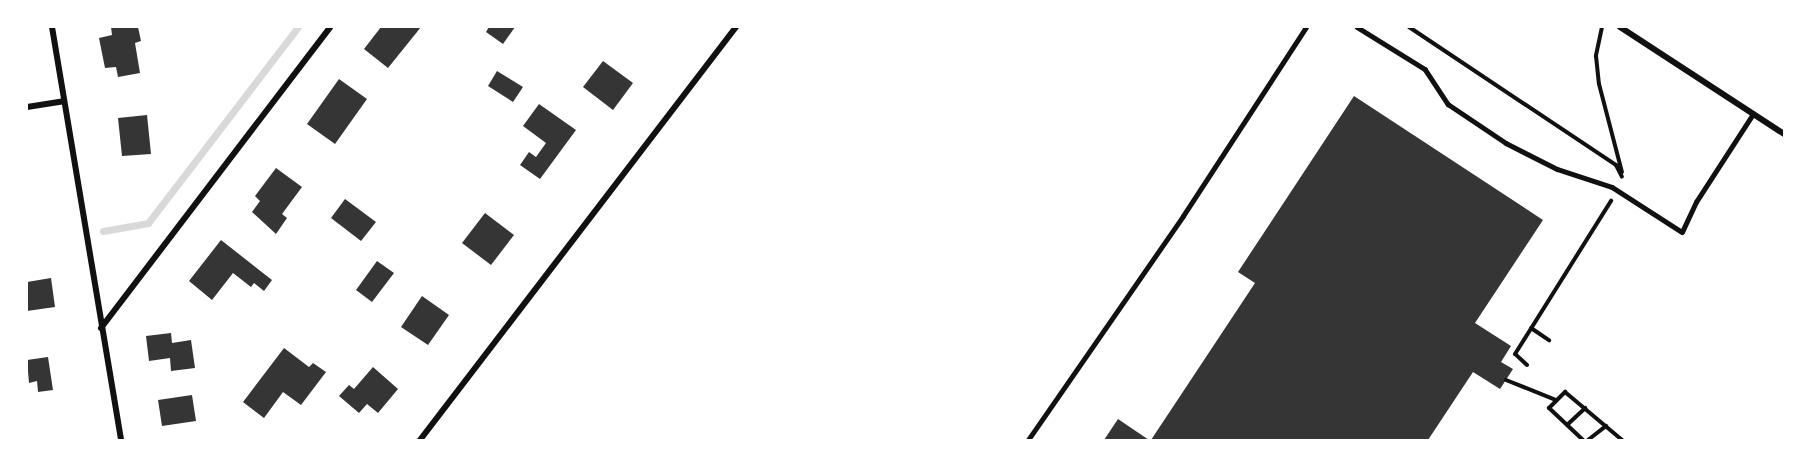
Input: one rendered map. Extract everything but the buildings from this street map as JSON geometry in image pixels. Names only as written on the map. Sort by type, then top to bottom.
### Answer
[{"type":"street","points":[[52,27],[100,328],[121,440]]},
{"type":"street","points":[[100,328],[330,27]]},
{"type":"street","points":[[420,440],[736,27]]},
{"type":"street","points":[[1620,27],[1784,135]]},
{"type":"street","points":[[27,107],[64,101]]},
{"type":"lane","points":[[1028,440],[1177,225],[1306,27]]},
{"type":"lane","points":[[1358,27],[1425,69],[1448,104],[1506,143],[1620,193],[1682,232],[1696,202],[1753,114]]},
{"type":"path","points":[[1408,27],[1598,153],[1622,174]]},
{"type":"path","points":[[1602,27],[1596,56],[1599,84],[1622,174],[1620,193]]},
{"type":"path","points":[[1527,365],[1515,354],[1612,200],[1621,206]]},
{"type":"path","points":[[1531,328],[1549,340]]},
{"type":"path","points":[[1506,380],[1556,400]]},
{"type":"path","points":[[1606,426],[1585,440],[1549,408],[1565,392],[1585,408],[1606,426],[1622,440]]},
{"type":"path","points":[[1567,424],[1585,408]]},
{"type":"waterway","points":[[103,231],[148,223],[298,27]]}]
